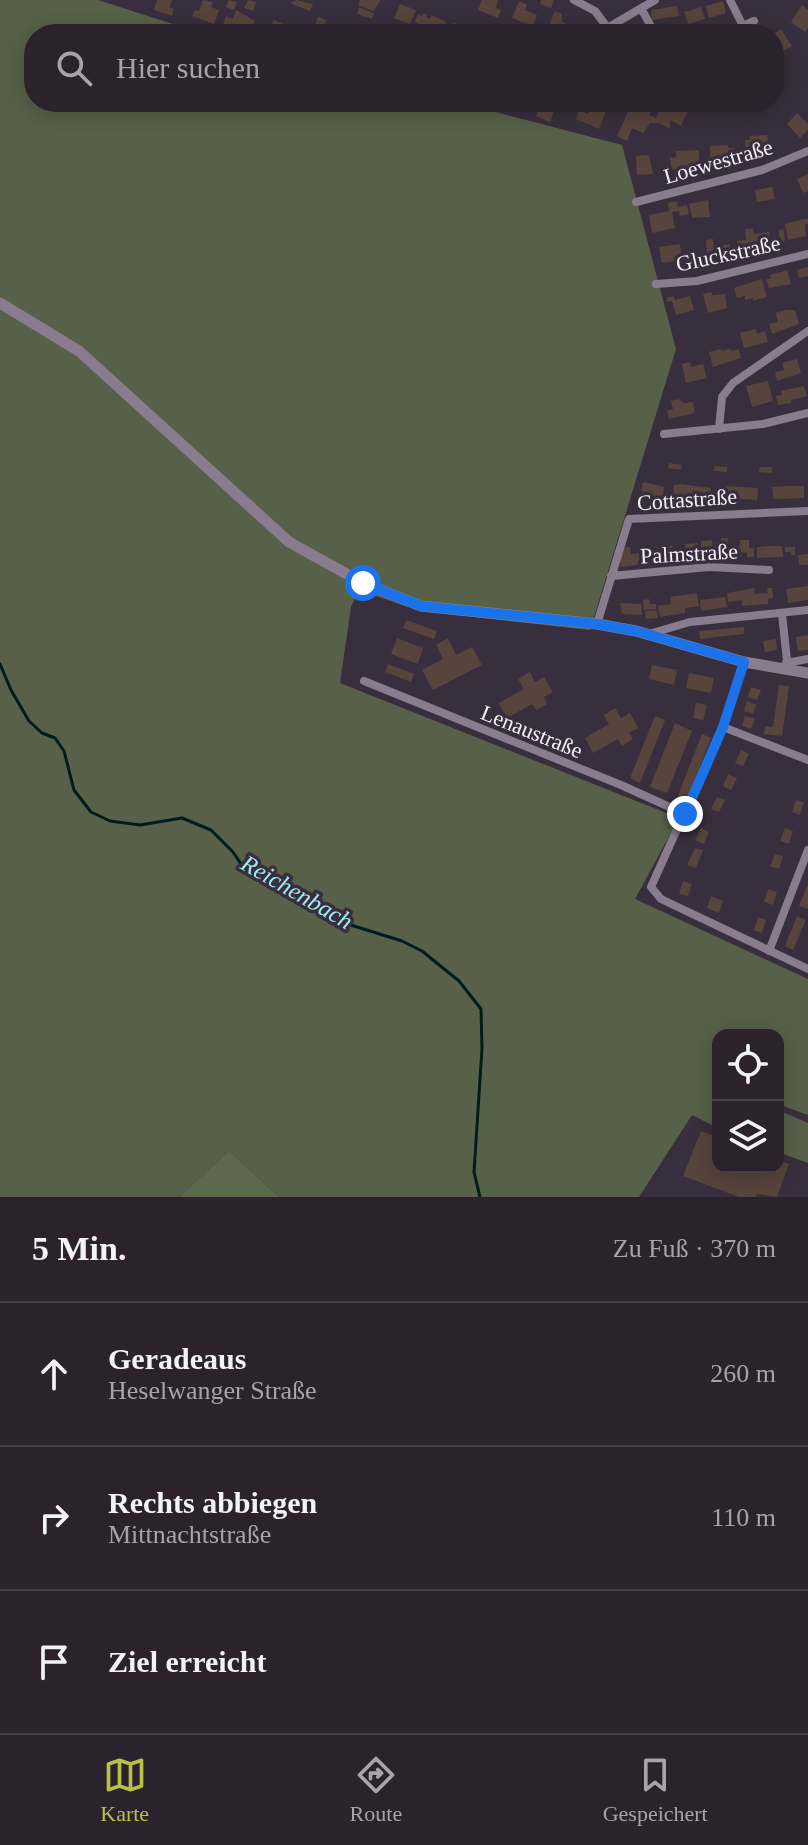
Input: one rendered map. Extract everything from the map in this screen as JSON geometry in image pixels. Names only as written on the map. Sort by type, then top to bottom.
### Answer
[{"type":"street","points":[[574,0],[595,11],[605,24]]},
{"type":"street","points":[[612,24],[655,0]]},
{"type":"street","points":[[730,0],[742,24]]},
{"type":"street","points":[[641,8],[650,24]]},
{"type":"street","points":[[747,24],[754,21]]},
{"type":"street","name":"Loewestraße","points":[[636,202],[762,170],[808,151]]},
{"type":"street","name":"Gluckstraße","points":[[656,284],[697,281],[808,254]]},
{"type":"street","points":[[0,303],[79,351],[289,542],[363,583],[421,606],[597,624],[744,662],[787,666],[808,673]]},
{"type":"street","points":[[719,429],[722,397],[733,383],[808,331]]},
{"type":"street","points":[[664,434],[763,424],[808,413]]},
{"type":"street","name":"Cottastraße","points":[[597,624],[629,519],[808,511]]},
{"type":"street","name":"Palmstraße","points":[[611,576],[709,567],[769,570]]},
{"type":"street","points":[[648,635],[690,622],[808,610]]},
{"type":"street","points":[[782,614],[787,666]]},
{"type":"street","points":[[787,666],[808,659]]},
{"type":"street","points":[[744,662],[723,727],[651,887],[661,899],[808,969]]},
{"type":"street","name":"Lenaustraße","points":[[364,681],[685,814]]},
{"type":"street","points":[[723,727],[808,760]]},
{"type":"street","points":[[769,951],[808,850]]},
{"type":"green space","points":[[0,0],[98,0],[173,24],[24,24],[24,112],[495,112],[622,145],[676,349],[590,630],[419,611],[359,590],[351,607],[340,683],[679,818],[635,899],[808,979],[808,1115],[784,1106],[784,1029],[712,1029],[712,1125],[692,1115],[639,1197],[279,1197],[229,1151],[179,1197],[0,1197]]},
{"type":"green space","points":[[784,1113],[808,1123],[808,1163],[784,1154]]},
{"type":"green space","points":[[229,1151],[279,1197],[179,1197]]},
{"type":"building","points":[[157,0],[172,0],[169,7],[174,9],[172,16],[154,10]]},
{"type":"building","points":[[203,0],[213,2],[211,7],[219,10],[214,24],[192,16],[195,10],[199,11]]},
{"type":"building","points":[[229,0],[237,2],[234,10],[226,7]]},
{"type":"building","points":[[248,0],[256,2],[253,11],[244,8]]},
{"type":"building","points":[[296,0],[313,4],[310,11],[290,3]]},
{"type":"building","points":[[360,0],[381,0],[373,11],[358,5]]},
{"type":"building","points":[[482,0],[498,0],[496,8],[501,10],[498,18],[478,10]]},
{"type":"building","points":[[541,0],[554,0],[551,8],[540,4]]},
{"type":"building","points":[[519,1],[527,5],[525,10],[537,15],[534,24],[512,18]]},
{"type":"building","points":[[723,1],[726,13],[709,18],[706,6]]},
{"type":"building","points":[[400,4],[416,10],[410,24],[394,18]]},
{"type":"building","points":[[802,5],[808,10],[808,28],[805,32],[791,22]]},
{"type":"building","points":[[677,6],[679,16],[652,20],[651,10]]},
{"type":"building","points":[[359,7],[374,13],[372,19],[357,14]]},
{"type":"building","points":[[701,7],[705,19],[688,24],[684,12]]},
{"type":"building","points":[[236,10],[255,21],[254,24],[223,24],[226,16],[233,19]]},
{"type":"building","points":[[555,11],[562,14],[562,22],[567,24],[550,24]]},
{"type":"building","points":[[423,13],[430,19],[432,15],[446,22],[415,22],[418,14],[422,16]]},
{"type":"building","points":[[318,17],[326,20],[324,24],[315,24]]},
{"type":"building","points":[[784,34],[792,46],[784,51]]},
{"type":"building","points":[[538,112],[554,112],[550,122],[536,116]]},
{"type":"building","points":[[578,112],[606,112],[599,129],[576,119]]},
{"type":"building","points":[[628,112],[650,112],[649,115],[656,118],[659,112],[688,112],[681,126],[670,120],[670,129],[659,123],[650,123],[643,133],[632,128],[627,141],[617,136]]},
{"type":"building","points":[[797,113],[808,124],[808,130],[800,138],[787,124]]},
{"type":"building","points":[[767,135],[769,149],[745,153],[745,140],[750,140],[750,136]]},
{"type":"building","points":[[728,145],[728,148],[734,148],[735,157],[710,161],[710,146]]},
{"type":"building","points":[[699,150],[699,168],[671,169],[670,158],[676,157],[676,151]]},
{"type":"building","points":[[649,155],[653,174],[637,175],[636,156]]},
{"type":"building","points":[[808,174],[808,191],[803,193],[797,179]]},
{"type":"building","points":[[772,187],[775,199],[757,202],[755,190]]},
{"type":"building","points":[[708,200],[710,217],[692,218],[689,204]]},
{"type":"building","points":[[677,201],[678,207],[687,205],[689,214],[680,216],[679,211],[672,212],[675,228],[652,233],[649,215],[669,211],[668,203]]},
{"type":"building","points":[[808,219],[806,236],[788,240],[785,224]]},
{"type":"building","points":[[753,228],[754,234],[769,232],[771,248],[738,251],[737,241],[746,240],[745,229]]},
{"type":"building","points":[[784,229],[785,241],[780,242],[779,230]]},
{"type":"building","points":[[713,239],[714,247],[730,244],[732,258],[700,264],[701,269],[688,269],[686,261],[700,259],[699,254],[707,252],[706,240]]},
{"type":"building","points":[[680,244],[682,260],[662,263],[659,247]]},
{"type":"building","points":[[808,267],[808,276],[799,278],[797,270]]},
{"type":"building","points":[[787,270],[791,284],[769,288],[766,280],[771,278],[770,275]]},
{"type":"building","points":[[762,279],[767,297],[753,301],[753,298],[745,300],[745,296],[737,298],[734,288]]},
{"type":"building","points":[[711,292],[712,295],[725,294],[727,308],[708,313],[703,294]]},
{"type":"building","points":[[674,296],[675,300],[690,296],[694,310],[676,315],[672,301],[667,302],[666,298]]},
{"type":"building","points":[[795,310],[799,324],[772,334],[769,324],[778,322],[776,313]]},
{"type":"building","points":[[756,329],[757,334],[765,331],[768,342],[744,348],[740,333]]},
{"type":"building","points":[[739,349],[741,358],[713,367],[709,352]]},
{"type":"building","points":[[797,359],[801,373],[777,381],[775,372],[784,370],[782,363]]},
{"type":"building","points":[[690,362],[691,367],[703,364],[707,378],[686,383],[682,364]]},
{"type":"building","points":[[768,381],[773,401],[752,407],[746,386]]},
{"type":"building","points":[[804,386],[807,396],[778,405],[776,396],[782,395],[781,391]]},
{"type":"building","points":[[678,399],[684,403],[693,402],[695,413],[669,419],[667,411],[673,409],[671,401]]},
{"type":"building","points":[[669,463],[682,465],[681,470],[668,468]]},
{"type":"building","points":[[714,466],[727,467],[727,472],[714,471]]},
{"type":"building","points":[[760,467],[772,467],[772,473],[759,472]]},
{"type":"building","points":[[643,482],[664,487],[662,499],[641,491]]},
{"type":"building","points":[[674,485],[711,488],[710,501],[673,496]]},
{"type":"building","points":[[726,486],[758,488],[757,500],[725,498]]},
{"type":"building","points":[[804,486],[804,498],[773,499],[772,487]]},
{"type":"building","points":[[713,493],[723,494],[722,502],[713,501]]},
{"type":"building","points":[[721,538],[728,538],[728,547],[740,546],[740,540],[749,540],[749,548],[754,548],[754,557],[747,557],[747,552],[741,553],[741,557],[715,558],[715,543],[721,543]]},
{"type":"building","points":[[712,540],[713,553],[701,554],[701,541]]},
{"type":"building","points":[[698,543],[699,559],[674,561],[673,555],[657,557],[658,562],[621,567],[622,548],[630,547],[631,554],[672,546],[673,550],[686,549],[685,544]]},
{"type":"building","points":[[782,546],[783,557],[757,558],[757,547]]},
{"type":"building","points":[[785,547],[795,547],[795,555],[785,552]]},
{"type":"building","points":[[808,554],[808,565],[799,565],[798,555]]},
{"type":"building","points":[[808,586],[808,600],[788,603],[786,589]]},
{"type":"building","points":[[754,588],[755,594],[768,593],[767,588],[772,588],[773,598],[768,599],[768,604],[742,606],[742,600],[728,602],[727,593]]},
{"type":"building","points":[[697,593],[699,606],[685,608],[685,613],[660,617],[658,606],[671,604],[670,597]]},
{"type":"building","points":[[725,597],[727,607],[701,611],[700,600]]},
{"type":"building","points":[[649,599],[650,604],[656,604],[656,609],[644,610],[643,600]]},
{"type":"building","points":[[620,603],[641,604],[642,615],[622,614]]},
{"type":"building","points":[[657,610],[658,618],[646,619],[645,611]]},
{"type":"building","points":[[406,620],[437,631],[434,639],[403,628]]},
{"type":"building","points":[[744,627],[744,634],[700,639],[699,631]]},
{"type":"building","points":[[808,635],[808,650],[798,651],[796,637]]},
{"type":"building","points":[[397,638],[423,648],[418,664],[391,654]]},
{"type":"building","points":[[448,638],[456,655],[472,647],[482,665],[433,690],[422,670],[443,659],[436,645]]},
{"type":"building","points":[[776,639],[777,650],[765,652],[763,641]]},
{"type":"building","points":[[388,664],[414,674],[411,682],[385,672]]},
{"type":"building","points":[[652,665],[677,670],[674,685],[649,679]]},
{"type":"building","points":[[530,672],[535,682],[544,677],[553,692],[544,697],[547,704],[536,710],[532,704],[507,718],[499,703],[524,689],[518,679]]},
{"type":"building","points":[[689,673],[714,678],[711,693],[686,688]]},
{"type":"building","points":[[779,685],[789,686],[782,736],[764,734],[765,726],[773,727]]},
{"type":"building","points":[[751,687],[761,690],[757,700],[748,697]]},
{"type":"building","points":[[747,701],[756,705],[753,714],[744,711]]},
{"type":"building","points":[[696,703],[707,705],[703,720],[693,718]]},
{"type":"building","points":[[615,708],[621,718],[630,713],[638,728],[629,733],[633,739],[622,746],[618,739],[593,753],[585,738],[609,724],[604,715]]},
{"type":"building","points":[[655,716],[665,720],[640,783],[630,778]]},
{"type":"building","points":[[745,716],[755,719],[751,729],[742,726]]},
{"type":"building","points":[[675,723],[692,731],[667,793],[650,787]]},
{"type":"building","points":[[702,734],[711,738],[686,801],[677,798]]},
{"type":"building","points":[[741,750],[749,754],[743,766],[735,763]]},
{"type":"building","points":[[728,774],[737,778],[731,790],[723,786]]},
{"type":"building","points":[[717,797],[725,800],[719,812],[711,809]]},
{"type":"building","points":[[796,800],[804,802],[800,815],[792,812]]},
{"type":"building","points":[[701,828],[709,832],[704,844],[695,840]]},
{"type":"building","points":[[785,828],[793,831],[789,844],[780,841]]},
{"type":"building","points":[[695,848],[703,850],[696,868],[687,865]]},
{"type":"building","points":[[775,854],[783,856],[779,869],[770,866]]},
{"type":"building","points":[[683,881],[692,884],[688,896],[679,894]]},
{"type":"building","points":[[808,884],[808,909],[799,906]]},
{"type":"building","points":[[768,889],[777,892],[773,905],[764,902]]},
{"type":"building","points":[[711,896],[723,901],[719,913],[707,908]]},
{"type":"building","points":[[797,916],[806,920],[793,950],[785,946]]},
{"type":"building","points":[[758,917],[766,920],[762,933],[754,930]]},
{"type":"building","points":[[701,1131],[712,1135],[712,1173],[784,1173],[784,1162],[789,1164],[777,1197],[757,1194],[756,1197],[739,1197],[683,1176]]},
{"type":"waterway","name":"Reichenbach","points":[[0,664],[29,721],[42,733],[55,738],[64,751],[74,790],[91,812],[110,821],[140,825],[182,818],[211,830],[241,864],[272,883],[320,901],[338,921],[402,941],[422,951],[459,981],[481,1009],[482,1048],[474,1172],[480,1197]]},
{"type":"route","points":[[363,583],[421,606],[597,624],[636,631],[744,662],[723,727],[685,814]]}]
